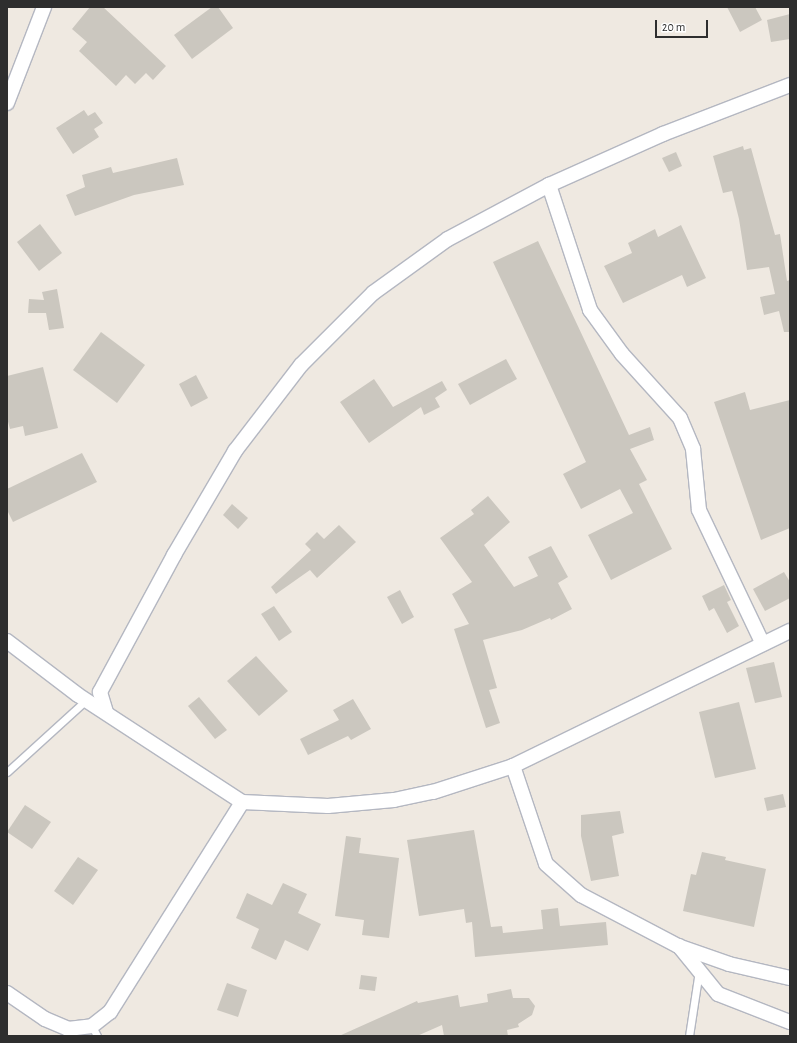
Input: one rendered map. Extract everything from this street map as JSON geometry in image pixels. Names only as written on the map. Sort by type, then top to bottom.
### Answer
[{"type":"street","points":[[7,103],[44,7]]},
{"type":"street","points":[[106,712],[100,692],[174,555],[235,451],[301,365],[373,293],[448,239],[549,186],[663,134],[790,85]]},
{"type":"street","points":[[549,186],[590,310],[622,354],[680,418],[693,449],[699,510],[763,644]]},
{"type":"street","points":[[7,641],[82,697],[242,802],[328,806],[394,800],[433,792],[513,766],[790,631]]},
{"type":"street","points":[[82,697],[100,692]]},
{"type":"street","points":[[513,766],[546,864],[581,895],[678,946],[729,964],[790,978]]},
{"type":"street","points":[[7,992],[45,1019],[68,1029],[95,1031],[110,1012],[242,802]]},
{"type":"street","points":[[678,946],[718,994],[790,1022]]},
{"type":"lane","points":[[7,772],[82,697]]},
{"type":"lane","points":[[689,1036],[699,970]]},
{"type":"building","points":[[90,7],[103,7],[166,66],[153,80],[146,73],[135,84],[126,75],[116,86],[79,51],[87,42],[72,29]]},
{"type":"building","points":[[212,7],[218,7],[233,28],[192,59],[174,35]]},
{"type":"building","points":[[727,7],[755,7],[762,20],[740,32]]},
{"type":"building","points":[[790,14],[790,39],[771,42],[767,20]]},
{"type":"building","points":[[84,110],[88,116],[95,112],[103,123],[94,129],[99,137],[73,154],[56,128]]},
{"type":"building","points":[[743,146],[744,150],[751,148],[775,235],[780,234],[787,281],[790,280],[790,332],[784,332],[779,311],[764,315],[760,297],[775,294],[769,267],[747,270],[739,219],[732,191],[723,193],[713,156]]},
{"type":"building","points":[[676,152],[682,166],[669,172],[662,158]]},
{"type":"building","points":[[177,158],[184,185],[134,195],[75,216],[66,195],[85,187],[82,175],[111,167],[113,173]]},
{"type":"building","points":[[40,224],[62,253],[39,271],[17,242]]},
{"type":"building","points":[[681,225],[706,278],[687,287],[682,275],[623,303],[604,266],[632,253],[628,243],[655,229],[658,237]]},
{"type":"building","points":[[538,241],[629,435],[650,427],[654,440],[630,449],[647,480],[639,484],[672,549],[611,580],[588,535],[633,513],[620,489],[581,509],[563,474],[586,462],[493,262]]},
{"type":"building","points":[[57,289],[64,328],[49,330],[46,313],[28,313],[29,299],[44,300],[42,292]]},
{"type":"building","points":[[101,332],[145,365],[117,403],[73,370]]},
{"type":"building","points":[[506,359],[517,379],[470,405],[458,384]]},
{"type":"building","points":[[43,367],[58,428],[25,436],[23,426],[10,429],[7,418],[7,376]]},
{"type":"building","points":[[196,375],[208,398],[191,407],[179,384]]},
{"type":"building","points":[[374,379],[393,407],[442,381],[447,390],[435,398],[440,407],[424,415],[421,407],[369,443],[340,402]]},
{"type":"building","points":[[745,392],[750,410],[790,400],[790,528],[761,540],[714,402]]},
{"type":"building","points":[[82,453],[97,482],[13,522],[7,510],[7,489]]},
{"type":"building","points":[[488,496],[510,522],[484,545],[514,587],[538,576],[528,557],[551,546],[568,577],[558,583],[572,609],[551,620],[550,618],[522,630],[483,640],[497,688],[489,690],[500,723],[486,728],[454,629],[469,624],[452,594],[472,582],[440,538],[474,514],[471,510]]},
{"type":"building","points":[[232,504],[248,518],[238,529],[223,515]]},
{"type":"building","points":[[339,525],[356,542],[317,578],[310,570],[276,594],[271,587],[311,550],[305,544],[317,532],[324,539]]},
{"type":"building","points":[[784,572],[790,582],[790,598],[765,611],[753,589]]},
{"type":"building","points":[[724,585],[731,600],[727,602],[739,626],[727,633],[714,608],[709,611],[702,596]]},
{"type":"building","points":[[400,590],[414,617],[402,624],[387,597]]},
{"type":"building","points":[[274,606],[292,632],[279,641],[261,614]]},
{"type":"building","points":[[256,656],[288,691],[259,716],[227,681]]},
{"type":"building","points":[[774,662],[782,697],[755,703],[746,668]]},
{"type":"building","points":[[199,697],[227,730],[215,739],[188,706]]},
{"type":"building","points":[[353,699],[371,729],[351,740],[348,736],[308,755],[300,739],[339,720],[333,710]]},
{"type":"building","points":[[739,702],[756,769],[715,778],[699,712]]},
{"type":"building","points":[[783,794],[786,807],[767,811],[764,798]]},
{"type":"building","points":[[25,805],[51,822],[32,849],[7,832]]},
{"type":"building","points":[[620,811],[624,833],[612,836],[619,876],[591,881],[581,836],[581,815]]},
{"type":"building","points":[[474,830],[491,927],[502,926],[503,933],[543,929],[541,910],[558,908],[560,926],[606,922],[608,945],[475,957],[472,922],[466,923],[464,909],[419,916],[407,840]]},
{"type":"building","points":[[346,836],[361,838],[359,853],[399,858],[389,938],[362,935],[364,920],[335,916]]},
{"type":"building","points":[[702,852],[726,857],[725,860],[766,869],[754,927],[683,911],[691,874],[696,875]]},
{"type":"building","points":[[78,857],[98,870],[73,905],[54,891]]},
{"type":"building","points":[[283,883],[307,894],[298,913],[321,924],[308,951],[285,940],[276,960],[251,948],[259,929],[236,918],[247,893],[272,905]]},
{"type":"building","points":[[361,975],[377,977],[375,991],[359,989]]},
{"type":"building","points":[[227,983],[247,990],[238,1017],[217,1010]]},
{"type":"building","points":[[511,989],[513,998],[529,998],[535,1006],[532,1015],[518,1024],[519,1027],[507,1030],[508,1036],[444,1036],[442,1025],[417,1036],[339,1036],[417,1001],[418,1003],[458,995],[460,1007],[488,1002],[487,994]]}]
